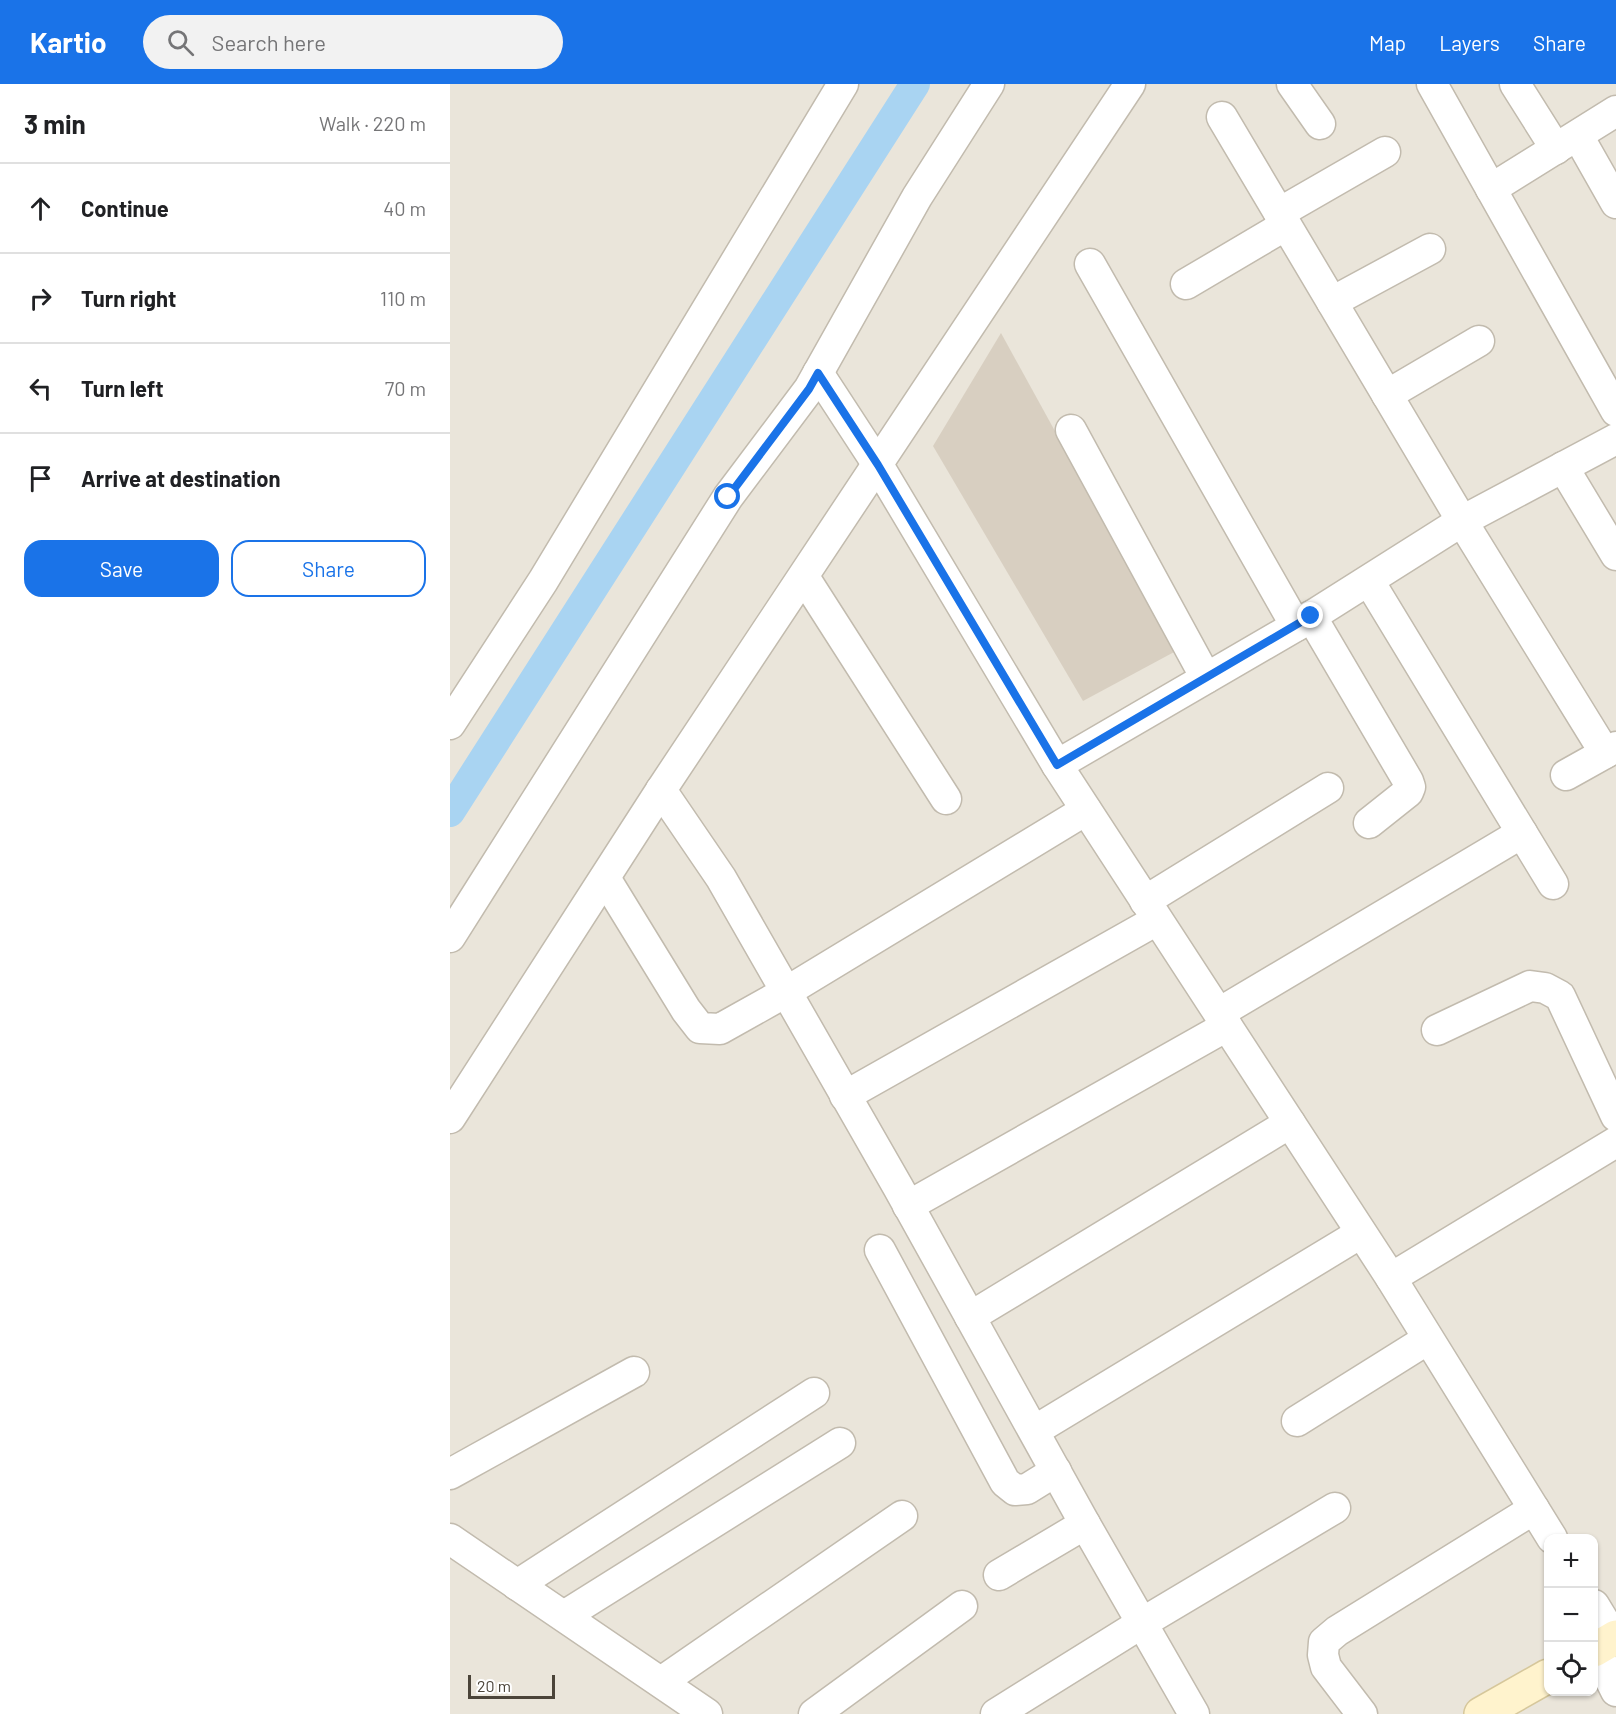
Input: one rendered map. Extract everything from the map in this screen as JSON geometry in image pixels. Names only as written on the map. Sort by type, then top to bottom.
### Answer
[{"type":"main road","points":[[1482,1714],[1544,1678]]},
{"type":"street","points":[[450,724],[543,580],[843,84]]},
{"type":"street","points":[[450,937],[728,497],[809,389],[917,197],[989,84]]},
{"type":"street","points":[[450,1118],[661,790],[1130,84]]},
{"type":"street","points":[[1292,84],[1320,124]]},
{"type":"street","points":[[1432,84],[1616,411]]},
{"type":"street","points":[[1515,84],[1616,203]]},
{"type":"street","points":[[1491,189],[1616,111]]},
{"type":"street","points":[[1222,117],[1462,521],[1610,750],[1566,775]]},
{"type":"street","points":[[1186,284],[1385,152]]},
{"type":"street","points":[[1332,302],[1430,249]]},
{"type":"street","points":[[1090,264],[1304,621],[1408,781],[1410,787],[1408,792],[1369,823]]},
{"type":"street","points":[[1387,395],[1479,341]]},
{"type":"street","points":[[818,373],[878,465],[1057,765],[1391,1278],[1549,1534]]},
{"type":"street","points":[[1071,430],[1206,678]]},
{"type":"street","points":[[1057,765],[1304,621],[1462,521],[1616,439]]},
{"type":"street","points":[[1563,467],[1616,555]]},
{"type":"street","points":[[804,577],[946,799]]},
{"type":"street","points":[[1369,581],[1552,884]]},
{"type":"street","points":[[845,1096],[1151,910],[1328,788]]},
{"type":"street","points":[[661,790],[721,878],[1142,1623],[1188,1712]]},
{"type":"street","points":[[604,878],[700,1029],[720,1029],[786,992],[1086,810]]},
{"type":"street","points":[[908,1206],[1223,1020],[1522,833]]},
{"type":"street","points":[[1437,1030],[1530,986],[1545,987],[1560,996],[1616,1116]]},
{"type":"street","points":[[970,1317],[1290,1123]]},
{"type":"street","points":[[1391,1278],[1616,1142]]},
{"type":"street","points":[[1034,1431],[1361,1233]]},
{"type":"street","points":[[880,1250],[1005,1482],[1015,1490],[1027,1489],[1056,1472]]},
{"type":"street","points":[[1297,1421],[1428,1338]]},
{"type":"street","points":[[450,1474],[634,1372]]},
{"type":"street","points":[[517,1585],[814,1394]]},
{"type":"street","points":[[564,1616],[840,1443]]},
{"type":"street","points":[[996,1714],[1142,1623],[1335,1508]]},
{"type":"street","points":[[1362,1714],[1326,1667],[1323,1655],[1324,1642],[1337,1631],[1534,1509]]},
{"type":"street","points":[[661,1682],[902,1516]]},
{"type":"street","points":[[999,1575],[1085,1524]]},
{"type":"street","points":[[450,1539],[661,1682],[700,1712]]},
{"type":"street","points":[[814,1714],[962,1606]]},
{"type":"street","points":[[1598,1623],[1616,1691]]},
{"type":"shaded area","points":[[450,84],[1616,84],[1616,1714],[450,1714]]},
{"type":"building","points":[[1001,333],[1176,651],[1083,701],[933,446]]},
{"type":"waterway","points":[[450,812],[915,84]]},
{"type":"route","points":[[728,497],[809,389],[818,373],[878,465],[1057,765],[1311,616]]}]
